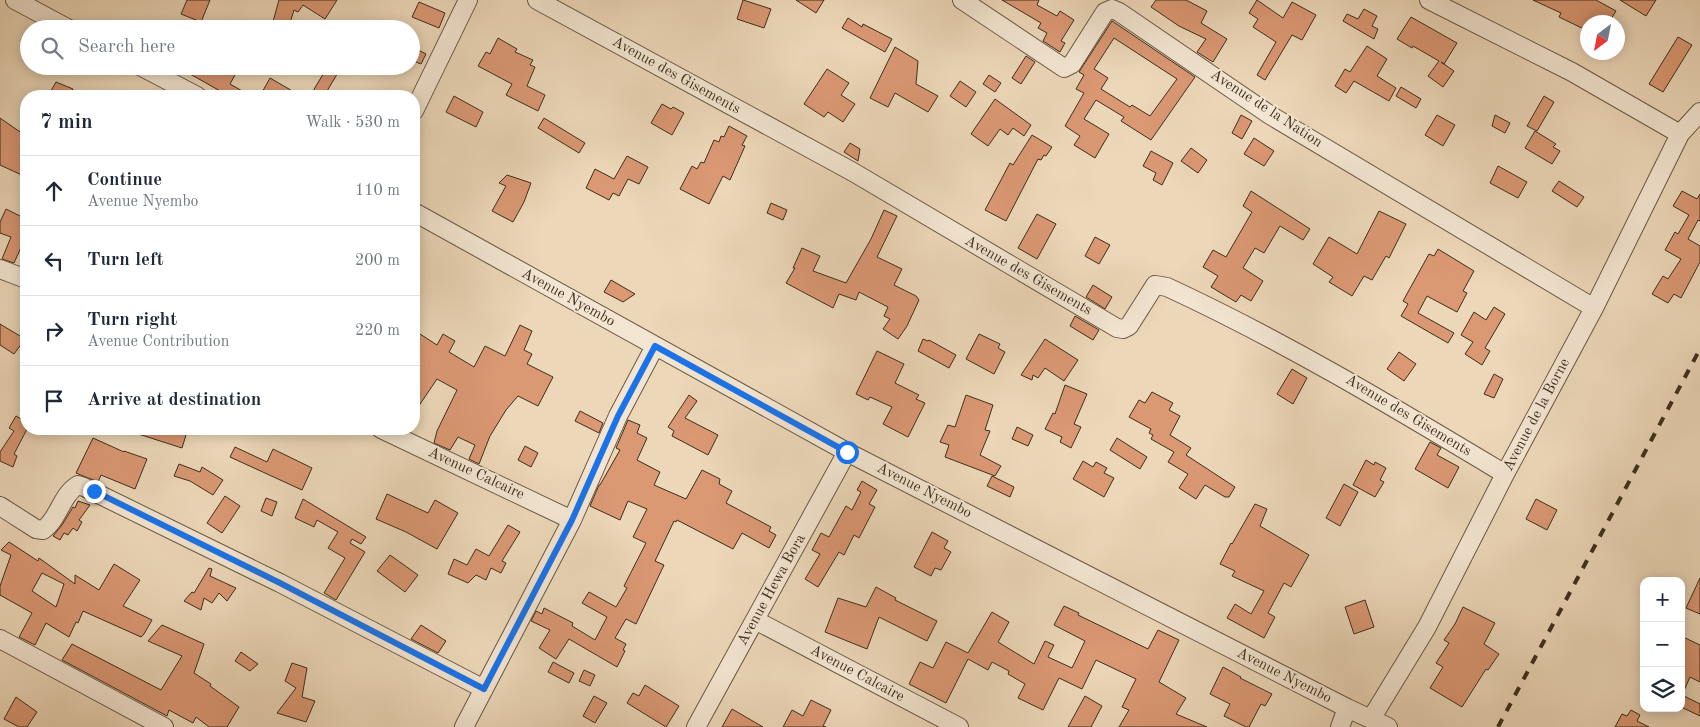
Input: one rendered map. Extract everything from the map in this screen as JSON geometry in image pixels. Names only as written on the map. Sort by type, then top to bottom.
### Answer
[{"type":"street","points":[[15,0],[52,20]]},
{"type":"street","points":[[420,99],[468,0]]},
{"type":"street","name":"Avenue des Gisements","points":[[537,0],[853,172],[1117,328],[1122,330],[1126,328],[1154,286],[1161,285],[1353,382],[1505,474]]},
{"type":"street","name":"Avenue de la Nation","points":[[962,0],[1064,68],[1072,64],[1105,12],[1112,9],[1270,114],[1594,308]]},
{"type":"street","points":[[1429,0],[1572,72],[1680,134]]},
{"type":"street","points":[[157,75],[185,90]]},
{"type":"street","name":"Avenue de la Borne","points":[[1371,718],[1427,627],[1505,474],[1594,308],[1680,134],[1700,112]]},
{"type":"street","name":"Avenue Nyembo","points":[[420,215],[847,452],[1347,708],[1388,727]]},
{"type":"street","points":[[0,269],[20,276]]},
{"type":"street","points":[[464,727],[572,520],[618,416],[655,346]]},
{"type":"street","name":"Avenue Calcaire","points":[[393,435],[572,520]]},
{"type":"street","name":"Avenue Hewa Bora","points":[[696,727],[847,452]]},
{"type":"street","points":[[0,506],[36,529],[43,530],[50,524],[74,488],[78,485],[84,487],[280,583],[484,689]]},
{"type":"street","name":"Avenue Calcaire","points":[[755,620],[959,727]]},
{"type":"street","points":[[0,639],[164,727]]},
{"type":"street","points":[[1340,727],[1347,708]]},
{"type":"building","points":[[187,0],[210,0],[202,20],[196,20],[181,14]]},
{"type":"building","points":[[279,0],[337,0],[325,19],[303,5],[298,12],[294,10],[291,20],[273,20]]},
{"type":"building","points":[[743,0],[771,9],[764,28],[737,19]]},
{"type":"building","points":[[796,0],[824,0],[816,13]]},
{"type":"building","points":[[1002,0],[1039,0],[1037,5],[1057,16],[1060,11],[1074,20],[1061,41],[1065,43],[1060,52],[1043,41],[1047,33],[1038,28],[1041,23]]},
{"type":"building","points":[[1156,0],[1186,0],[1207,11],[1201,23],[1227,39],[1213,62],[1197,52],[1206,39],[1179,26],[1151,7]]},
{"type":"building","points":[[1257,0],[1283,18],[1292,2],[1316,15],[1302,40],[1292,35],[1265,80],[1257,75],[1276,42],[1253,27],[1258,19],[1249,13]]},
{"type":"building","points":[[1533,0],[1596,0],[1616,11],[1613,15],[1580,15],[1580,27],[1559,17],[1561,13]]},
{"type":"building","points":[[1620,0],[1656,0],[1646,16]]},
{"type":"building","points":[[419,2],[445,13],[439,28],[412,17]]},
{"type":"building","points":[[1364,9],[1377,16],[1372,26],[1378,29],[1374,39],[1343,21],[1347,14],[1358,19]]},
{"type":"building","points":[[1411,17],[1457,43],[1444,64],[1441,62],[1454,71],[1443,87],[1428,76],[1439,61],[1397,39]]},
{"type":"building","points":[[848,18],[862,27],[863,24],[892,39],[885,52],[842,28]]},
{"type":"building","points":[[1112,21],[1195,77],[1151,140],[1121,121],[1124,117],[1096,100],[1084,119],[1109,134],[1095,158],[1074,145],[1080,136],[1065,126],[1084,93],[1076,89],[1084,75],[1079,72]],"holes":[[[1114,38],[1177,79],[1150,116],[1132,105],[1130,107],[1101,89],[1108,78],[1094,69]]]},
{"type":"building","points":[[1678,37],[1692,45],[1663,92],[1649,84]]},
{"type":"building","points":[[498,38],[517,49],[515,52],[533,60],[530,65],[535,67],[527,86],[545,95],[538,111],[506,95],[512,84],[478,66],[486,52],[490,54]]},
{"type":"building","points":[[1367,46],[1387,59],[1377,76],[1396,88],[1389,101],[1354,81],[1346,93],[1335,86],[1345,69],[1350,72]]},
{"type":"building","points":[[895,47],[918,61],[916,84],[938,96],[928,112],[895,93],[888,107],[870,98]]},
{"type":"building","points":[[420,51],[426,54],[420,64]]},
{"type":"building","points":[[1026,56],[1035,62],[1021,84],[1012,78]]},
{"type":"building","points":[[827,69],[849,83],[841,95],[855,104],[843,122],[828,112],[824,117],[804,104]]},
{"type":"building","points":[[192,75],[235,75],[230,84],[240,90],[218,90]]},
{"type":"building","points":[[323,75],[337,75],[328,90],[314,90]]},
{"type":"building","points":[[989,75],[1001,83],[995,92],[983,84]]},
{"type":"building","points":[[270,78],[291,90],[263,90]]},
{"type":"building","points":[[960,81],[976,92],[966,107],[950,96]]},
{"type":"building","points":[[56,82],[73,89],[72,90],[51,90]]},
{"type":"building","points":[[1401,87],[1421,99],[1416,108],[1396,96]]},
{"type":"building","points":[[454,96],[483,112],[476,127],[446,112]]},
{"type":"building","points":[[1544,96],[1554,102],[1537,131],[1527,126]]},
{"type":"building","points":[[995,99],[1031,125],[1024,136],[1013,128],[1008,135],[1000,129],[988,146],[971,134]]},
{"type":"building","points":[[662,104],[684,113],[672,135],[651,123]]},
{"type":"building","points":[[1241,115],[1252,121],[1242,139],[1232,133]]},
{"type":"building","points":[[1437,115],[1455,125],[1443,146],[1425,135]]},
{"type":"building","points":[[1495,115],[1510,123],[1505,133],[1492,126]]},
{"type":"building","points":[[0,118],[20,132],[20,174],[0,165]]},
{"type":"building","points":[[544,118],[585,143],[579,153],[538,128]]},
{"type":"building","points":[[729,126],[747,136],[742,145],[745,146],[730,180],[723,176],[709,204],[680,189],[692,166],[697,169],[701,162],[704,163],[714,140],[719,142],[721,136],[724,137]]},
{"type":"building","points":[[1535,131],[1556,144],[1553,147],[1560,151],[1552,164],[1525,148]]},
{"type":"building","points":[[1032,135],[1052,147],[1046,156],[1044,155],[1041,160],[1038,159],[1006,221],[985,210],[1010,163],[1013,165]]},
{"type":"building","points":[[1254,138],[1274,151],[1264,166],[1244,154]]},
{"type":"building","points":[[850,143],[860,149],[858,161],[844,152]]},
{"type":"building","points":[[1191,148],[1207,160],[1198,173],[1181,161]]},
{"type":"building","points":[[1151,151],[1173,163],[1162,185],[1153,180],[1156,173],[1143,166]]},
{"type":"building","points":[[627,156],[648,167],[639,184],[628,179],[619,196],[613,193],[609,200],[586,188],[595,169],[614,179]]},
{"type":"building","points":[[1498,166],[1527,182],[1518,198],[1490,183]]},
{"type":"building","points":[[507,175],[531,183],[524,202],[513,222],[492,211],[506,186],[499,183]]},
{"type":"building","points":[[1559,181],[1584,197],[1577,207],[1552,191]]},
{"type":"building","points":[[1251,191],[1310,229],[1303,240],[1280,226],[1264,253],[1255,248],[1243,268],[1263,281],[1251,301],[1241,295],[1236,302],[1211,287],[1218,276],[1203,267],[1213,250],[1226,257],[1252,212],[1243,206]]},
{"type":"building","points":[[1682,191],[1697,199],[1700,194],[1700,221],[1698,220],[1688,239],[1700,246],[1700,262],[1681,298],[1674,294],[1668,303],[1652,294],[1663,276],[1668,279],[1681,259],[1665,250],[1675,232],[1678,234],[1689,215],[1673,206]]},
{"type":"building","points":[[771,203],[787,210],[783,220],[767,213]]},
{"type":"building","points":[[6,209],[20,216],[20,250],[14,263],[2,259],[11,237],[0,233],[0,222]]},
{"type":"building","points":[[884,210],[897,216],[877,257],[902,269],[894,285],[916,296],[919,300],[907,326],[898,339],[883,329],[890,319],[884,316],[888,307],[859,292],[856,300],[839,294],[833,308],[786,283],[795,268],[793,268],[802,248],[820,256],[813,271],[846,283],[871,239]]},
{"type":"building","points":[[1379,211],[1406,224],[1389,258],[1386,256],[1372,280],[1364,276],[1352,296],[1329,282],[1333,277],[1313,264],[1329,237],[1357,254]]},
{"type":"building","points":[[1037,214],[1056,224],[1037,259],[1018,248]]},
{"type":"building","points":[[1095,237],[1110,245],[1099,264],[1085,256]]},
{"type":"building","points":[[1438,249],[1474,271],[1463,291],[1467,293],[1457,312],[1427,296],[1418,313],[1454,333],[1448,343],[1401,316],[1408,304],[1403,301],[1429,254],[1434,256]]},
{"type":"building","points":[[611,280],[635,294],[623,302],[604,292]]},
{"type":"building","points":[[1093,285],[1112,297],[1105,309],[1086,297]]},
{"type":"building","points":[[1494,307],[1505,314],[1485,348],[1490,351],[1482,365],[1465,354],[1473,342],[1461,335],[1474,312],[1486,320]]},
{"type":"building","points":[[1075,316],[1099,330],[1093,340],[1070,326]]},
{"type":"building","points":[[0,324],[20,336],[20,346],[14,354],[0,345]]},
{"type":"building","points":[[520,325],[532,331],[524,350],[532,354],[527,364],[553,377],[538,406],[518,396],[506,410],[490,436],[479,464],[469,459],[475,445],[458,437],[450,450],[434,443],[437,431],[457,390],[437,379],[420,404],[420,334],[437,345],[443,334],[455,341],[449,352],[474,367],[485,346],[505,356]]},
{"type":"building","points":[[979,334],[1000,344],[998,348],[1005,352],[994,374],[966,359]]},
{"type":"building","points":[[923,339],[929,340],[956,355],[949,368],[918,351]]},
{"type":"building","points":[[1045,339],[1078,360],[1064,381],[1045,368],[1038,378],[1033,375],[1032,380],[1021,375]]},
{"type":"building","points":[[877,351],[904,364],[895,383],[919,395],[916,399],[925,403],[908,437],[883,424],[892,407],[870,397],[868,400],[856,394]]},
{"type":"building","points":[[1399,352],[1416,364],[1404,381],[1387,369]]},
{"type":"building","points":[[1292,369],[1307,378],[1293,404],[1277,394]]},
{"type":"building","points":[[1494,374],[1503,379],[1494,398],[1484,394]]},
{"type":"building","points":[[1065,385],[1087,394],[1074,424],[1081,427],[1071,448],[1060,442],[1062,437],[1045,429],[1053,413],[1055,414]]},
{"type":"building","points":[[1152,392],[1173,403],[1169,410],[1180,416],[1170,435],[1191,448],[1186,455],[1235,487],[1229,497],[1225,497],[1205,485],[1196,499],[1179,488],[1188,474],[1168,462],[1174,452],[1151,439],[1153,435],[1149,433],[1151,429],[1129,417],[1139,400],[1145,403]]},
{"type":"building","points":[[689,395],[697,401],[685,418],[718,435],[708,455],[672,436],[674,431],[668,427]]},
{"type":"building","points":[[966,395],[993,405],[985,430],[990,431],[980,455],[1001,466],[995,476],[945,457],[949,445],[940,442],[948,425],[955,427]]},
{"type":"building","points":[[580,411],[603,423],[599,433],[575,421]]},
{"type":"building","points":[[16,416],[20,418],[20,435],[24,435],[14,454],[17,456],[13,467],[0,461],[0,452],[14,431],[9,428]]},
{"type":"building","points":[[628,420],[640,425],[637,433],[647,438],[637,460],[660,472],[654,485],[686,499],[702,470],[720,479],[719,484],[732,491],[726,503],[771,527],[769,531],[776,535],[769,548],[742,533],[733,549],[677,520],[676,522],[674,521],[655,561],[664,565],[636,624],[626,619],[615,638],[626,644],[623,650],[625,651],[617,667],[569,639],[556,659],[539,648],[550,630],[531,621],[536,611],[542,614],[544,608],[573,623],[572,626],[595,640],[607,617],[582,603],[589,592],[616,607],[627,588],[624,586],[646,543],[633,537],[647,509],[628,501],[620,520],[590,506],[599,485],[620,450],[616,448]]},
{"type":"building","points":[[1017,427],[1033,435],[1028,446],[1012,439]]},
{"type":"building","points":[[141,435],[186,435],[182,448]]},
{"type":"building","points":[[93,438],[124,452],[147,459],[135,489],[101,475],[98,482],[76,473]]},
{"type":"building","points":[[1117,438],[1147,457],[1140,469],[1110,450]]},
{"type":"building","points":[[1430,442],[1441,448],[1437,455],[1459,467],[1448,488],[1415,469]]},
{"type":"building","points":[[525,446],[538,453],[531,467],[518,460]]},
{"type":"building","points":[[235,447],[267,462],[273,449],[312,468],[302,490],[230,457]]},
{"type":"building","points":[[1366,460],[1374,465],[1375,462],[1386,468],[1380,480],[1384,482],[1375,497],[1353,485]]},
{"type":"building","points":[[1083,461],[1093,467],[1096,462],[1107,468],[1104,473],[1114,478],[1104,497],[1073,479]]},
{"type":"building","points":[[179,464],[200,472],[202,467],[223,480],[213,495],[190,481],[174,476]]},
{"type":"building","points":[[992,476],[1014,487],[1010,497],[987,486]]},
{"type":"building","points":[[862,481],[877,490],[869,504],[875,507],[859,538],[854,535],[844,555],[839,552],[818,587],[805,579],[820,554],[812,550],[821,533],[829,537],[846,506],[852,510],[861,492],[857,490]]},
{"type":"building","points":[[1344,484],[1358,492],[1340,526],[1326,518]]},
{"type":"building","points":[[387,494],[428,513],[435,500],[458,513],[437,549],[406,532],[376,519]]},
{"type":"building","points":[[225,496],[240,506],[222,533],[207,523]]},
{"type":"building","points":[[266,498],[277,502],[272,516],[261,511]]},
{"type":"building","points":[[303,499],[366,537],[361,544],[352,539],[350,543],[365,552],[336,600],[324,593],[345,558],[328,548],[338,532],[317,520],[314,527],[295,518]]},
{"type":"building","points":[[1536,499],[1557,510],[1547,530],[1526,519]]},
{"type":"building","points":[[78,501],[90,505],[79,520],[82,522],[77,531],[73,528],[68,535],[64,533],[60,540],[53,536],[73,507],[75,508]]},
{"type":"building","points":[[1255,504],[1267,509],[1260,526],[1309,555],[1291,587],[1284,583],[1268,613],[1275,617],[1264,638],[1227,618],[1235,604],[1251,614],[1264,591],[1232,576],[1235,571],[1220,564]]},
{"type":"building","points":[[508,525],[520,532],[502,561],[506,563],[501,573],[491,568],[486,580],[476,575],[468,583],[448,574],[454,559],[467,565],[476,549],[489,556]]},
{"type":"building","points":[[932,532],[948,541],[944,548],[951,552],[941,570],[935,568],[931,576],[914,567]]},
{"type":"building","points":[[9,542],[38,561],[39,558],[75,584],[75,575],[99,590],[114,564],[140,580],[123,606],[152,620],[141,637],[83,611],[69,637],[46,623],[35,645],[19,637],[32,613],[0,595],[0,586],[11,555],[1,550]],"holes":[[[42,573],[64,584],[56,607],[32,591]]]},
{"type":"building","points":[[390,555],[418,575],[405,592],[377,571]]},
{"type":"building","points":[[209,568],[212,569],[210,576],[236,588],[227,601],[219,593],[212,603],[204,598],[201,610],[184,601],[192,592],[194,593]]},
{"type":"building","points":[[1700,578],[1700,614],[1686,608]]},
{"type":"building","points":[[876,587],[896,598],[895,600],[937,621],[927,641],[879,617],[867,649],[825,632],[838,598],[866,607]]},
{"type":"building","points":[[1365,600],[1374,627],[1354,634],[1345,607]]},
{"type":"building","points":[[1064,606],[1079,613],[1078,615],[1148,649],[1158,630],[1179,640],[1159,682],[1186,698],[1176,714],[1207,727],[1119,727],[1129,710],[1122,707],[1136,679],[1096,660],[1082,689],[1059,678],[1043,710],[1018,698],[1025,684],[1008,674],[1009,671],[992,662],[988,670],[968,659],[946,703],[909,684],[920,662],[933,668],[946,642],[968,653],[992,612],[1009,622],[998,642],[1034,664],[1045,641],[1054,645],[1048,657],[1072,668],[1085,641],[1054,625]]},
{"type":"building","points":[[1463,607],[1495,623],[1484,644],[1499,654],[1488,670],[1486,669],[1462,707],[1430,688],[1443,667],[1436,663],[1449,643],[1444,640],[1455,624]]},
{"type":"building","points":[[162,625],[204,644],[194,673],[239,707],[227,727],[209,727],[196,717],[193,723],[169,710],[167,716],[62,660],[72,644],[161,690],[182,656],[148,641]]},
{"type":"building","points":[[421,625],[446,641],[438,653],[411,639]]},
{"type":"building","points":[[1685,638],[1700,645],[1700,682],[1690,677],[1685,688]]},
{"type":"building","points":[[241,652],[258,664],[250,671],[235,661]]},
{"type":"building","points":[[553,662],[574,673],[569,683],[548,672]]},
{"type":"building","points":[[292,663],[307,668],[302,697],[315,701],[306,722],[277,713],[296,688],[285,681]]},
{"type":"building","points":[[1223,667],[1272,694],[1265,706],[1261,704],[1249,727],[1224,716],[1230,704],[1210,694]]},
{"type":"building","points":[[584,670],[595,675],[590,686],[579,681]]},
{"type":"building","points":[[645,685],[679,706],[666,727],[627,703],[633,693],[639,696]]},
{"type":"building","points":[[594,696],[607,703],[595,723],[583,716]]},
{"type":"building","points":[[1085,696],[1102,706],[1091,727],[1068,727]]},
{"type":"building","points":[[1685,696],[1700,704],[1700,716],[1685,709]]},
{"type":"building","points":[[16,697],[37,712],[27,727],[19,727],[4,719]]},
{"type":"building","points":[[811,700],[831,710],[823,726],[826,727],[783,727],[792,710],[803,716]]},
{"type":"building","points":[[732,709],[763,727],[722,727]]},
{"type":"building","points":[[1631,710],[1640,715],[1637,721],[1649,727],[1615,727],[1622,714],[1627,716]]},
{"type":"railway","points":[[1498,727],[1700,349]]},
{"type":"route","points":[[94,491],[280,583],[484,689],[572,520],[618,416],[655,346],[847,452]]}]
